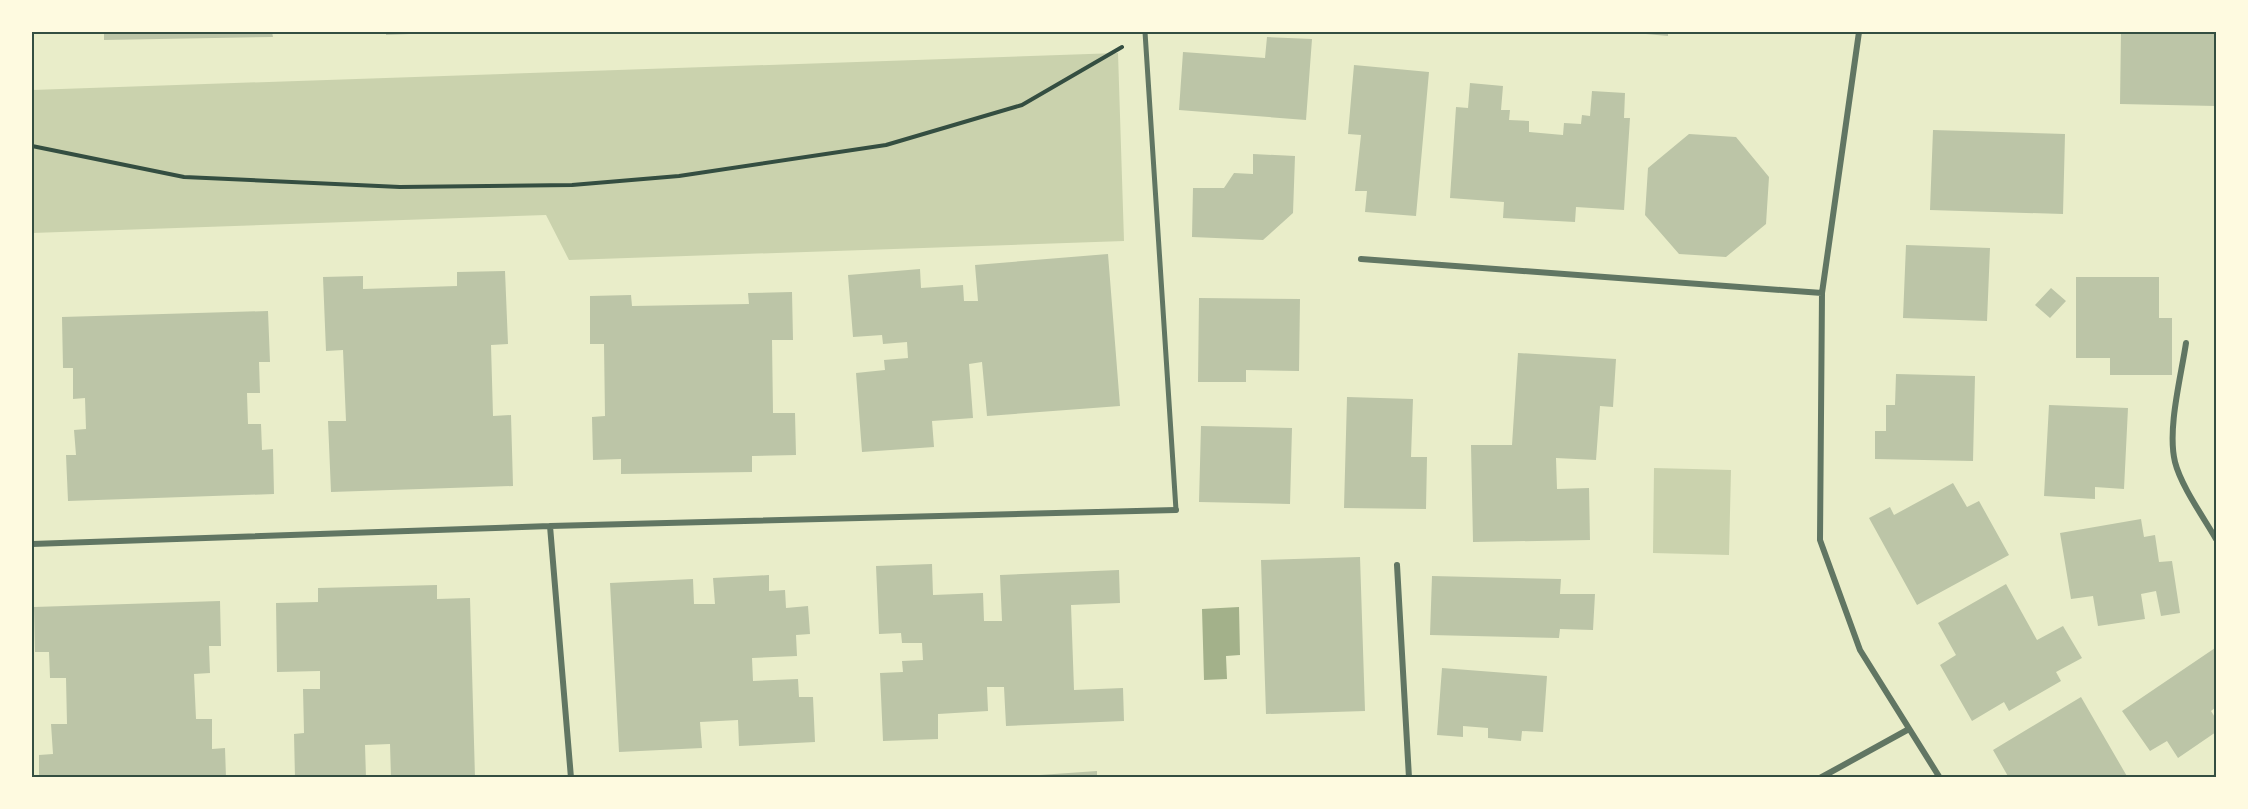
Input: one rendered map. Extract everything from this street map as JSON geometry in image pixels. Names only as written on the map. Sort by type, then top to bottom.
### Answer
[{"type":"street","points":[[1859,32],[1822,293],[1820,540],[1860,650],[1940,777]]},
{"type":"street","points":[[32,544],[550,526],[1176,510],[1145,33]]},
{"type":"street","points":[[1361,259],[1822,293]]},
{"type":"street","points":[[2186,343],[2173,426],[2175,462],[2191,497],[2217,539]]},
{"type":"street","points":[[550,526],[571,777]]},
{"type":"street","points":[[1397,565],[1409,777]]},
{"type":"street","points":[[1820,777],[1909,729]]},
{"type":"path","points":[[32,146],[196,178],[400,187],[572,185],[679,176],[886,145],[1022,105],[1145,33]]},
{"type":"shaded area","points":[[1118,53],[1124,241],[569,260],[546,215],[32,233],[32,90]]},
{"type":"shaded area","points":[[1654,468],[1731,470],[1729,555],[1653,553]]},
{"type":"shaded area","points":[[1239,607],[1240,655],[1226,656],[1227,679],[1204,680],[1202,609]]},
{"type":"building","points":[[104,32],[272,32],[273,37],[104,40]]},
{"type":"building","points":[[386,32],[433,32],[433,33],[386,35]]},
{"type":"building","points":[[1668,32],[1668,36],[1635,33]]},
{"type":"building","points":[[2121,32],[2216,32],[2216,106],[2120,104]]},
{"type":"building","points":[[1267,37],[1312,39],[1306,120],[1179,110],[1183,52],[1265,58]]},
{"type":"building","points":[[1354,65],[1429,72],[1416,216],[1365,212],[1367,191],[1355,191],[1361,135],[1348,134]]},
{"type":"building","points":[[1470,83],[1503,86],[1501,110],[1510,110],[1509,120],[1529,121],[1529,132],[1563,135],[1564,123],[1581,124],[1582,115],[1590,116],[1592,91],[1625,93],[1624,118],[1630,118],[1624,210],[1576,207],[1575,222],[1503,218],[1504,202],[1450,198],[1456,107],[1468,108]]},
{"type":"building","points":[[1933,130],[2065,134],[2063,214],[1930,210]]},
{"type":"building","points":[[1689,134],[1736,137],[1769,177],[1766,224],[1726,257],[1679,254],[1645,215],[1648,168]]},
{"type":"building","points":[[1253,154],[1295,156],[1293,213],[1263,240],[1192,237],[1193,188],[1224,188],[1234,173],[1253,174]]},
{"type":"building","points":[[1906,245],[1990,248],[1987,321],[1903,318]]},
{"type":"building","points":[[1108,254],[1120,406],[987,416],[982,362],[969,364],[973,418],[932,421],[934,447],[862,452],[856,373],[885,370],[884,360],[908,358],[907,342],[883,344],[882,335],[853,337],[848,275],[920,269],[921,288],[963,285],[964,301],[978,301],[975,265]]},
{"type":"building","points":[[505,271],[508,344],[491,345],[493,416],[511,415],[513,486],[331,492],[328,421],[346,421],[343,350],[326,351],[323,277],[363,276],[363,289],[457,286],[457,272]]},
{"type":"building","points":[[2076,277],[2159,277],[2159,318],[2172,318],[2172,375],[2110,375],[2110,358],[2076,358]]},
{"type":"building","points":[[2051,288],[2066,301],[2050,318],[2035,305]]},
{"type":"building","points":[[792,292],[793,340],[772,340],[773,413],[795,413],[796,455],[752,456],[752,472],[621,474],[621,459],[593,460],[592,417],[605,416],[604,344],[590,344],[590,296],[631,295],[632,306],[749,304],[748,293]]},
{"type":"building","points":[[1199,298],[1300,299],[1299,371],[1246,370],[1246,382],[1198,382]]},
{"type":"building","points":[[268,311],[270,362],[259,362],[260,393],[247,393],[248,424],[261,424],[262,450],[273,449],[274,494],[68,501],[66,455],[76,455],[74,430],[86,429],[85,398],[73,399],[73,368],[63,368],[62,317]]},
{"type":"building","points":[[1518,353],[1616,359],[1613,407],[1600,406],[1596,460],[1556,458],[1557,489],[1589,488],[1590,540],[1473,542],[1471,445],[1512,445]]},
{"type":"building","points":[[1896,374],[1975,376],[1973,461],[1875,459],[1875,431],[1886,431],[1886,405],[1895,405]]},
{"type":"building","points":[[1347,397],[1413,399],[1411,457],[1427,457],[1426,509],[1344,508]]},
{"type":"building","points":[[2049,405],[2128,408],[2124,489],[2095,487],[2095,499],[2044,496]]},
{"type":"building","points":[[1201,426],[1292,428],[1290,504],[1199,502]]},
{"type":"building","points":[[1953,483],[1967,507],[1979,501],[2009,555],[1917,605],[1869,518],[1890,507],[1894,515]]},
{"type":"building","points":[[2141,519],[2144,537],[2155,535],[2159,562],[2172,561],[2180,613],[2161,616],[2156,591],[2141,594],[2145,619],[2098,626],[2093,596],[2071,599],[2060,533]]},
{"type":"building","points":[[1360,557],[1365,711],[1266,714],[1261,560]]},
{"type":"building","points":[[932,564],[933,595],[983,593],[984,621],[1002,621],[1000,575],[1119,570],[1120,603],[1071,605],[1074,690],[1123,688],[1124,721],[1006,726],[1004,687],[987,687],[988,711],[938,714],[938,739],[883,741],[880,673],[903,672],[902,661],[923,660],[922,643],[902,643],[901,633],[879,634],[876,566]]},
{"type":"building","points":[[769,575],[769,591],[785,590],[786,608],[808,606],[810,634],[796,635],[797,656],[752,658],[753,681],[798,679],[799,697],[813,697],[815,742],[739,746],[738,720],[700,722],[702,748],[619,752],[610,583],[693,579],[694,604],[715,604],[713,578]]},
{"type":"building","points":[[1432,576],[1561,579],[1560,594],[1595,594],[1593,630],[1560,629],[1559,638],[1430,635]]},
{"type":"building","points":[[2006,584],[2037,640],[2063,626],[2082,658],[2056,672],[2061,681],[2009,711],[2004,702],[1972,721],[1940,665],[1956,655],[1938,623]]},
{"type":"building","points":[[437,585],[437,599],[470,598],[475,778],[391,778],[390,744],[365,745],[366,778],[295,778],[294,734],[304,733],[303,689],[320,689],[320,671],[277,672],[276,603],[318,602],[318,588]]},
{"type":"building","points":[[220,601],[221,646],[209,646],[210,673],[194,674],[196,719],[212,719],[212,749],[225,748],[226,778],[39,778],[39,755],[53,754],[51,724],[67,724],[66,678],[50,678],[49,652],[35,652],[34,607]]},
{"type":"building","points":[[2215,648],[2216,707],[2211,711],[2216,719],[2216,732],[2178,758],[2167,741],[2150,751],[2122,711]]},
{"type":"building","points":[[1442,668],[1547,676],[1543,732],[1522,731],[1521,741],[1488,738],[1488,728],[1463,726],[1463,737],[1437,735]]},
{"type":"building","points":[[2081,697],[2128,778],[2009,778],[1993,750]]},
{"type":"building","points":[[1097,771],[1097,778],[1040,778],[1040,775]]}]
